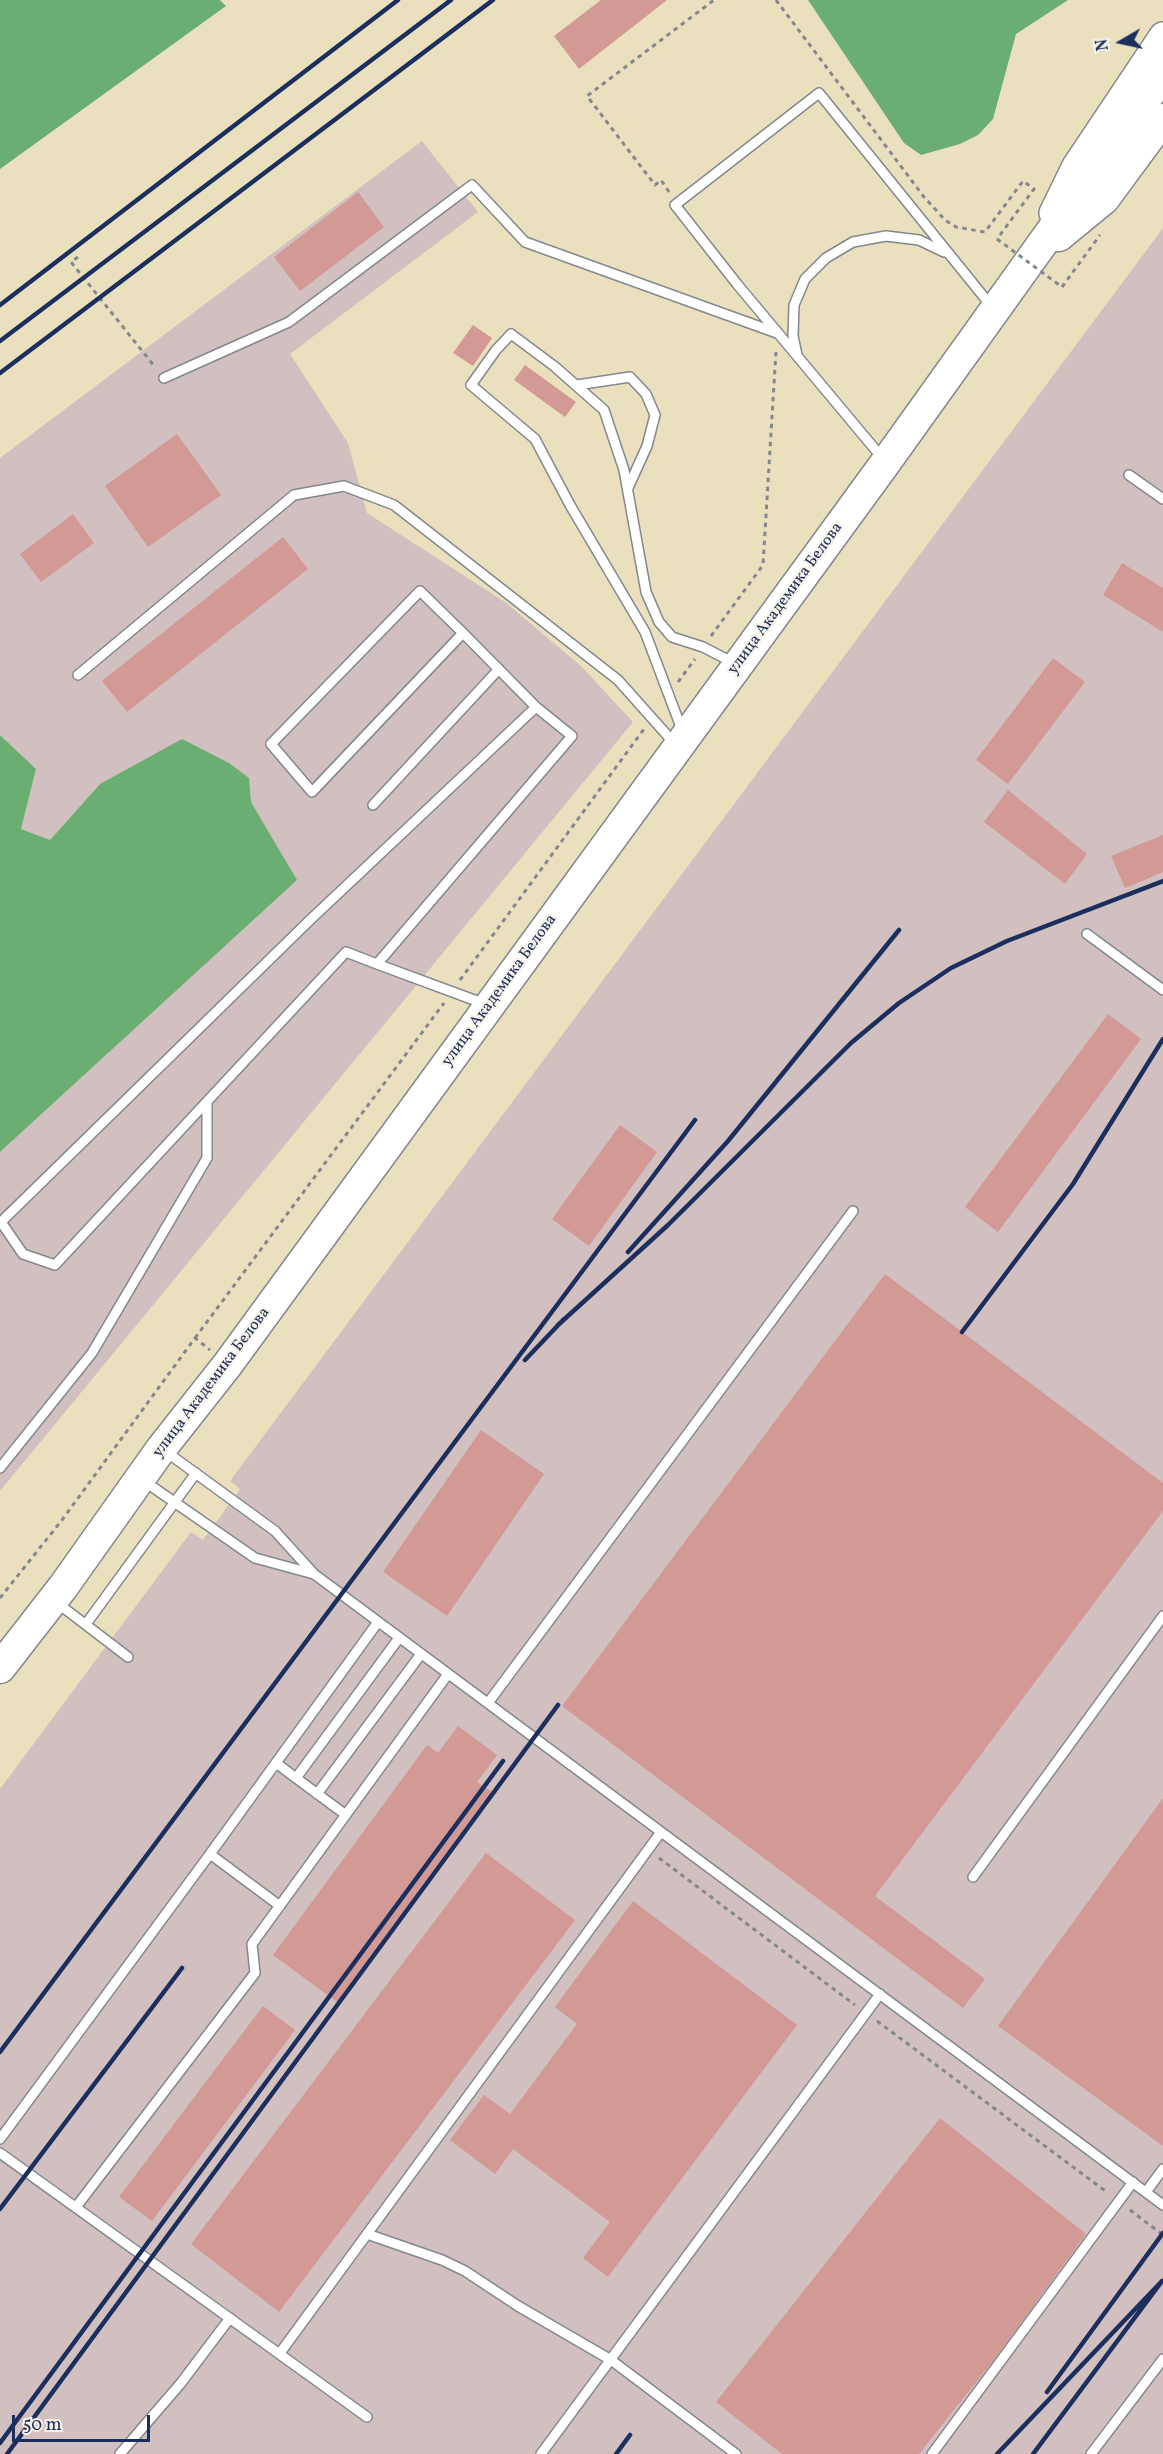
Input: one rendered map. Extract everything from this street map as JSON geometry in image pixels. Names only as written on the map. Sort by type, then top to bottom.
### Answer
[{"type":"main road","points":[[1031,258],[1076,166],[1163,36]]},
{"type":"main road","name":"улица Академика Белова","points":[[0,1668],[54,1600],[161,1449],[228,1364],[682,743],[1163,75]]},
{"type":"main road","points":[[1031,258],[1104,200],[1163,119]]},
{"type":"lane","points":[[886,462],[777,333],[675,205],[819,93],[995,311]]},
{"type":"lane","points":[[164,378],[289,322],[472,185],[525,242],[777,333]]},
{"type":"lane","points":[[798,358],[793,336],[794,306],[805,279],[826,258],[853,242],[886,236],[919,240],[949,255]]},
{"type":"lane","points":[[682,743],[669,695],[645,632],[570,505],[535,439],[471,385],[496,350],[511,334],[604,410],[628,488],[646,592],[659,622],[672,637],[703,647],[738,665]]},
{"type":"lane","points":[[577,386],[630,377],[646,394],[655,415],[647,446],[628,488]]},
{"type":"lane","points":[[1129,475],[1163,499]]},
{"type":"lane","points":[[78,675],[294,495],[344,486],[394,505],[618,680],[652,718],[682,743]]},
{"type":"lane","points":[[377,964],[572,736],[536,707],[463,633],[420,591],[271,744],[312,792],[463,633]]},
{"type":"lane","points":[[373,805],[499,669]]},
{"type":"lane","points":[[490,1005],[346,952],[55,1265],[22,1254],[1,1222],[310,920],[536,707]]},
{"type":"lane","points":[[1088,934],[1163,990]]},
{"type":"lane","points":[[0,1468],[92,1353],[207,1158],[207,1102]]},
{"type":"lane","points":[[488,1703],[853,1211]]},
{"type":"lane","points":[[161,1449],[275,1531],[314,1574],[1163,2205]]},
{"type":"lane","points":[[86,1624],[196,1473]]},
{"type":"lane","points":[[140,1478],[255,1558],[314,1574]]},
{"type":"lane","points":[[54,1600],[128,1657]]},
{"type":"lane","points":[[973,1877],[1163,1616]]},
{"type":"lane","points":[[0,2139],[378,1622]]},
{"type":"lane","points":[[296,1778],[399,1638]]},
{"type":"lane","points":[[317,1794],[421,1654]]},
{"type":"lane","points":[[76,2207],[255,1973],[252,1944],[448,1674]]},
{"type":"lane","points":[[276,1763],[346,1815]]},
{"type":"lane","points":[[280,2353],[661,1832]]},
{"type":"lane","points":[[210,1854],[280,1906]]},
{"type":"lane","points":[[541,2454],[880,1994]]},
{"type":"lane","points":[[0,2153],[368,2416]]},
{"type":"lane","points":[[1146,2192],[1163,2169]]},
{"type":"lane","points":[[932,2454],[1133,2182]]},
{"type":"lane","points":[[367,2234],[442,2260],[465,2271],[518,2306],[611,2360],[736,2454]]},
{"type":"lane","points":[[120,2454],[196,2366],[230,2318]]},
{"type":"lane","points":[[1091,2454],[1163,2359]]},
{"type":"path","points":[[678,203],[661,180],[655,185],[587,96],[714,0]]},
{"type":"path","points":[[776,0],[924,197],[945,220],[956,227],[985,231],[1023,181],[1034,189],[997,239],[1062,287],[1090,249]]},
{"type":"path","points":[[78,257],[71,262],[164,378]]},
{"type":"path","points":[[669,695],[763,565],[777,333]]},
{"type":"path","points":[[0,1598],[62,1520],[652,718]]},
{"type":"path","points":[[195,1338],[228,1364]]},
{"type":"path","points":[[648,1850],[1163,2235]]},
{"type":"shaded area","points":[[422,141],[478,212],[290,354],[348,443],[367,513],[505,602],[581,666],[633,722],[0,1491],[0,1152],[296,880],[251,802],[100,784],[50,840],[21,829],[36,769],[0,735],[0,458]]},
{"type":"shaded area","points":[[1163,228],[1163,2454],[0,2454],[0,1789],[191,1532],[203,1540],[212,1528],[240,1489],[230,1481]]},
{"type":"green space","points":[[0,0],[220,0],[226,6],[0,169]]},
{"type":"green space","points":[[808,0],[1068,0],[1016,34],[993,119],[978,135],[960,144],[921,155],[904,143]]},
{"type":"green space","points":[[0,735],[36,769],[21,829],[50,840],[100,784],[182,739],[229,763],[249,778],[251,802],[297,880],[0,1152]]},
{"type":"building","points":[[601,0],[667,0],[579,69],[554,36]]},
{"type":"building","points":[[358,192],[384,227],[300,291],[274,257]]},
{"type":"building","points":[[473,325],[492,338],[473,366],[453,353]]},
{"type":"building","points":[[525,365],[576,402],[565,417],[514,380]]},
{"type":"building","points":[[177,434],[221,495],[148,547],[105,486]]},
{"type":"building","points":[[73,514],[94,543],[41,582],[20,554]]},
{"type":"building","points":[[283,537],[308,569],[127,712],[102,681]]},
{"type":"building","points":[[1122,563],[1163,588],[1163,632],[1103,595]]},
{"type":"building","points":[[1053,658],[1085,682],[1008,784],[976,760]]},
{"type":"building","points":[[1008,790],[1087,854],[1065,884],[984,822]]},
{"type":"building","points":[[1163,835],[1163,872],[1125,888],[1111,856]]},
{"type":"building","points":[[1108,1014],[1141,1039],[998,1232],[965,1207]]},
{"type":"building","points":[[620,1125],[657,1152],[589,1246],[552,1219]]},
{"type":"building","points":[[885,1274],[1163,1483],[1163,1511],[875,1896],[985,1979],[963,2008],[562,1706]]},
{"type":"building","points":[[481,1430],[544,1474],[447,1616],[383,1572]]},
{"type":"building","points":[[458,1726],[497,1755],[477,1782],[492,1792],[337,2002],[273,1955],[427,1745],[438,1753]]},
{"type":"building","points":[[1163,1798],[1163,2146],[998,2026]]},
{"type":"building","points":[[486,1853],[575,1920],[279,2312],[191,2244]]},
{"type":"building","points":[[633,1901],[797,2025],[608,2277],[583,2258],[610,2222],[513,2149],[495,2174],[450,2140],[484,2095],[510,2114],[577,2024],[555,2007]]},
{"type":"building","points":[[263,2006],[295,2030],[152,2221],[119,2197]]},
{"type":"building","points":[[940,2118],[1086,2234],[993,2361],[919,2454],[782,2454],[716,2402]]},
{"type":"railway","points":[[0,305],[398,0]]},
{"type":"railway","points":[[0,341],[451,0]]},
{"type":"railway","points":[[0,373],[493,0]]},
{"type":"railway","points":[[558,1325],[668,1225],[851,1043],[899,1003],[951,968],[1007,941],[1163,881]]},
{"type":"railway","points":[[628,1252],[728,1141],[899,930]]},
{"type":"railway","points":[[962,1332],[1073,1184],[1163,1039]]},
{"type":"railway","points":[[0,2052],[695,1120]]},
{"type":"railway","points":[[525,1360],[564,1319]]},
{"type":"railway","points":[[7,2454],[558,1705]]},
{"type":"railway","points":[[0,2443],[503,1761]]},
{"type":"railway","points":[[0,2209],[182,1968]]},
{"type":"railway","points":[[1047,2392],[1163,2233]]},
{"type":"railway","points":[[997,2454],[1162,2281],[1033,2454]]},
{"type":"railway","points":[[616,2454],[630,2435]]}]
